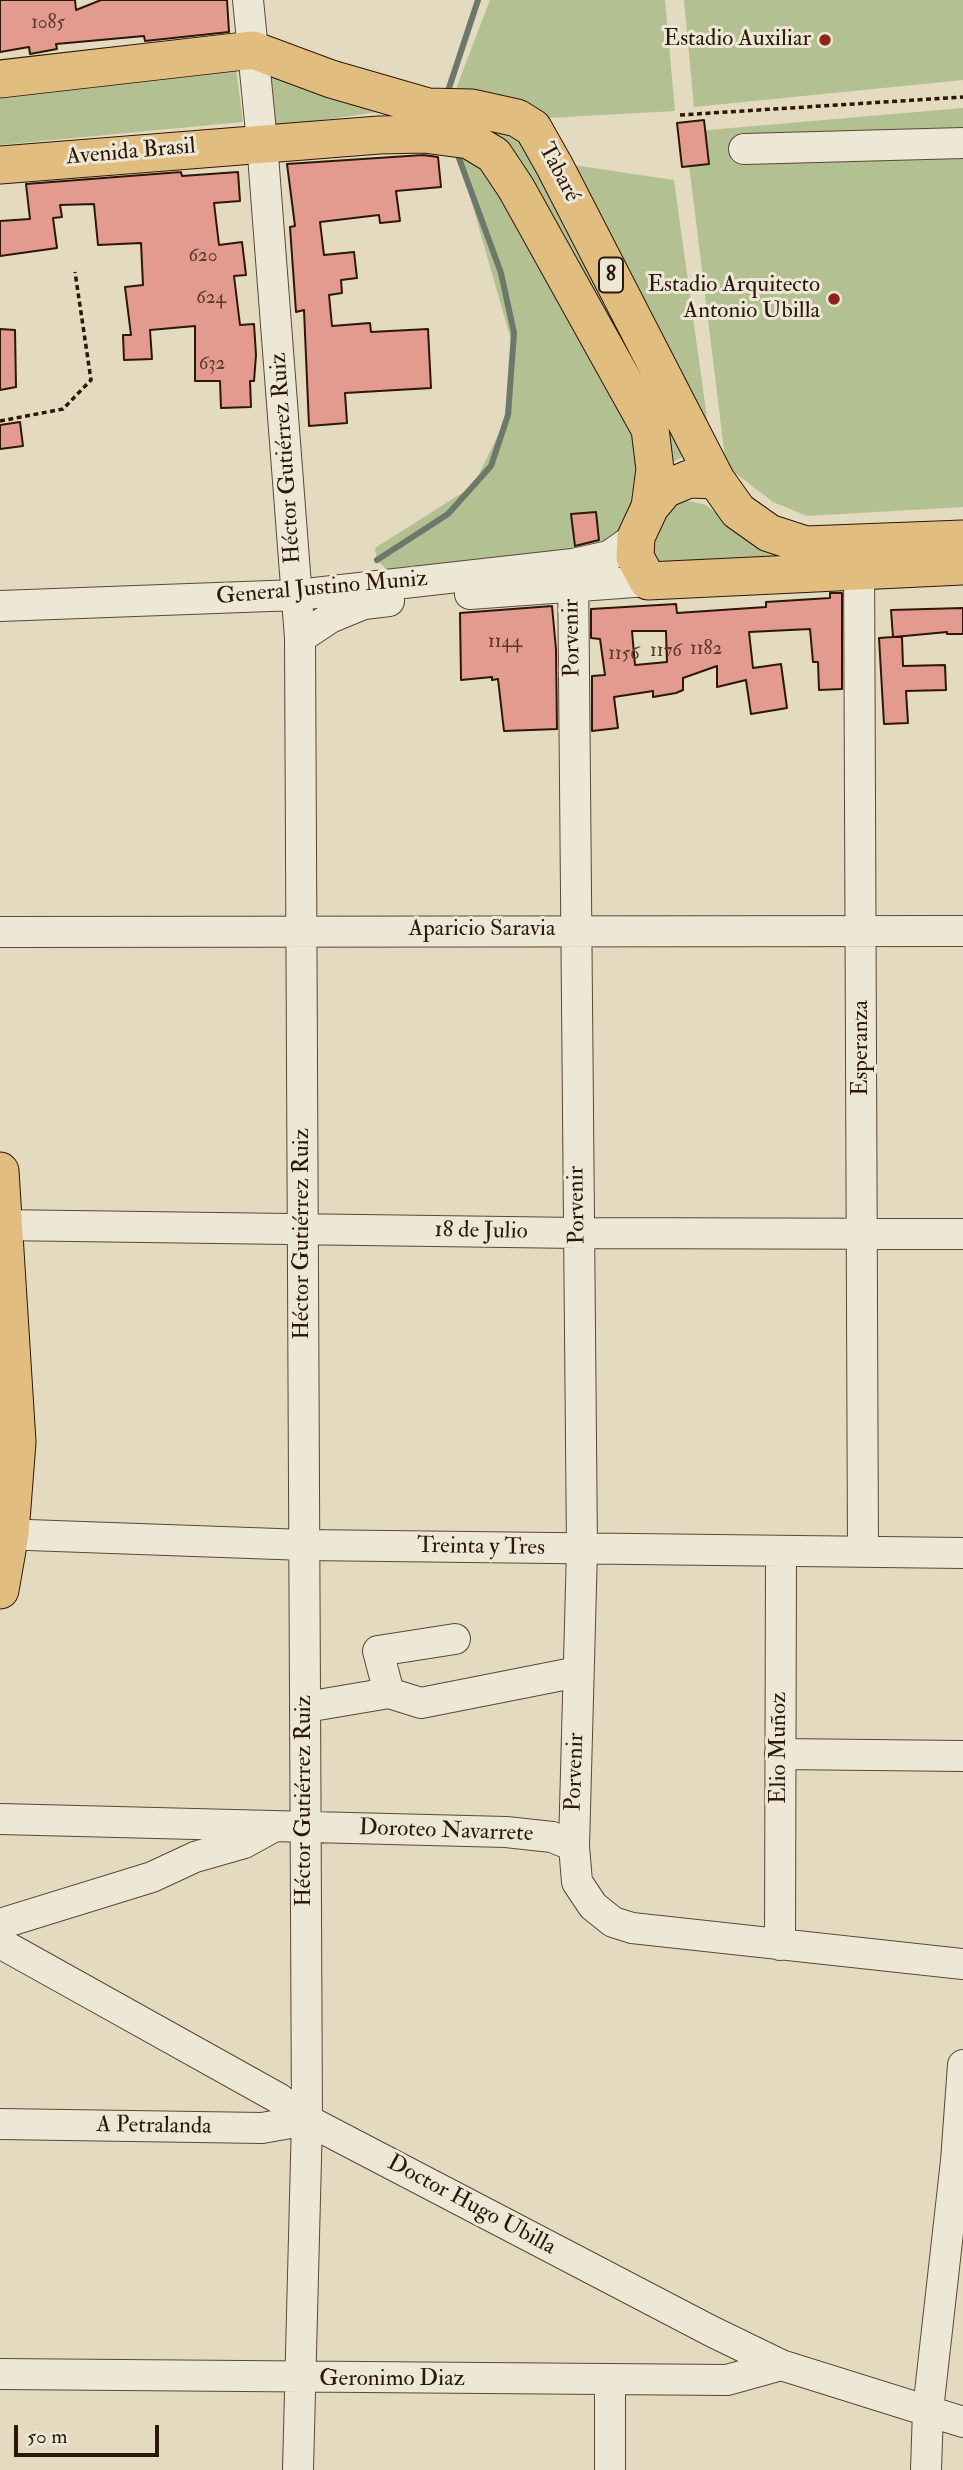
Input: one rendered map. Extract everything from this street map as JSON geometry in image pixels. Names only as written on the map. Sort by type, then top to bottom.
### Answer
[{"type":"main road","name":"8","points":[[0,79],[253,50]]},
{"type":"main road","name":"Tabaré","points":[[253,50],[331,79],[426,120]]},
{"type":"main road","name":"Tabaré","points":[[262,142],[426,120],[470,124],[517,118],[533,128],[716,480]]},
{"type":"main road","name":"Tabaré","points":[[470,124],[516,188],[649,429],[655,469],[643,522]]},
{"type":"main road","name":"Avenida Brasil","points":[[0,164],[262,142]]},
{"type":"main road","points":[[643,522],[665,489],[689,478],[716,480]]},
{"type":"main road","name":"8","points":[[716,480],[738,511],[769,533],[859,558],[963,566]]},
{"type":"main road","name":"8","points":[[643,522],[635,557],[649,581],[859,558],[963,538]]},
{"type":"main road","points":[[0,1171],[17,1442],[0,1591]]},
{"type":"main road","points":[[0,1423],[0,1453]]},
{"type":"street","name":"Héctor Gutiérrez Ruiz","points":[[248,0],[262,142],[300,638],[306,1707],[290,1826],[307,2120],[298,2470]]},
{"type":"street","points":[[744,149],[963,143]]},
{"type":"street","name":"General Justino Muniz","points":[[300,638],[330,618],[364,604],[573,576],[609,556],[643,522]]},
{"type":"street","name":"Esperanza","points":[[859,558],[863,1551]]},
{"type":"street","name":"General Justino Muniz","points":[[0,606],[297,595],[573,576],[649,581]]},
{"type":"street","name":"Porvenir","points":[[573,576],[582,1550],[573,1846]]},
{"type":"street","name":"Aparicio Saravia","points":[[0,932],[963,931]]},
{"type":"street","name":"18 de Julio","points":[[2,1225],[578,1233],[963,1234]]},
{"type":"street","name":"Treinta y Tres","points":[[5,1533],[305,1545],[963,1553]]},
{"type":"street","name":"Elio Muñoz","points":[[780,1945],[781,1552]]},
{"type":"street","points":[[389,1692],[378,1651],[455,1639]]},
{"type":"street","points":[[306,1707],[389,1692],[421,1703],[578,1672]]},
{"type":"street","points":[[780,1754],[963,1756]]},
{"type":"street","name":"Doroteo Navarrete","points":[[0,1819],[506,1832],[552,1837],[573,1846]]},
{"type":"street","points":[[0,1924],[152,1877],[195,1857],[290,1826]]},
{"type":"street","points":[[573,1846],[577,1882],[593,1906],[613,1922],[632,1928],[963,1964]]},
{"type":"street","name":"Doctor Hugo Ubilla","points":[[0,1943],[278,2098],[307,2120],[781,2365],[963,2422]]},
{"type":"street","points":[[926,2470],[928,2410],[960,2161],[963,2065]]},
{"type":"street","name":"A Petralanda","points":[[0,2124],[262,2128],[307,2120]]},
{"type":"street","name":"Geronimo Diaz","points":[[0,2374],[299,2379],[727,2381],[781,2365]]},
{"type":"street","points":[[610,2381],[610,2470]]},
{"type":"path","points":[[680,115],[963,97]]},
{"type":"path","points":[[0,421],[64,408],[91,380],[75,272]]},
{"type":"green space","points":[[490,0],[665,0],[675,111],[548,118],[454,94]]},
{"type":"green space","name":"Estadio Auxiliar","points":[[684,0],[963,0],[963,80],[694,107]]},
{"type":"green space","points":[[235,61],[243,122],[0,145],[0,94]]},
{"type":"green space","points":[[269,68],[378,112],[275,127]]},
{"type":"green space","name":"Estadio Arquitecto Antonio Ubilla","points":[[963,108],[963,507],[807,516],[773,502],[726,466],[685,132]]},
{"type":"green space","points":[[474,118],[524,130],[691,453],[670,463],[508,146]]},
{"type":"green space","points":[[459,158],[489,162],[635,422],[642,460],[634,516],[600,546],[387,570],[377,560],[375,548],[473,486],[508,415],[513,347]]},
{"type":"green space","points":[[573,165],[674,180],[711,447]]},
{"type":"green space","points":[[680,499],[706,505],[753,544],[822,564],[656,569],[649,542],[661,518]]},
{"type":"building","points":[[0,0],[75,0],[76,10],[101,0],[227,0],[229,32],[145,41],[144,36],[56,44],[57,49],[30,54],[29,47],[0,52]]},
{"type":"building","points":[[704,120],[709,164],[682,167],[677,123]]},
{"type":"building","points":[[423,155],[438,157],[441,187],[396,191],[400,221],[380,223],[379,215],[320,222],[324,255],[354,252],[357,278],[341,280],[342,293],[329,295],[332,326],[370,323],[371,332],[428,329],[431,388],[345,393],[347,423],[309,426],[304,310],[296,312],[290,227],[295,226],[287,164]]},
{"type":"building","points":[[181,172],[182,176],[238,172],[240,201],[214,203],[219,245],[242,242],[246,275],[234,276],[240,325],[254,324],[256,355],[254,381],[250,381],[251,407],[221,408],[220,381],[195,381],[195,326],[150,330],[152,359],[124,360],[123,335],[131,335],[125,287],[143,285],[141,243],[98,245],[94,204],[60,205],[62,217],[53,218],[57,248],[0,256],[0,221],[30,219],[26,184]]},
{"type":"building","points":[[0,329],[15,330],[16,387],[0,390]]},
{"type":"building","points":[[20,422],[23,446],[0,449],[0,425]]},
{"type":"building","points":[[596,512],[599,540],[575,546],[571,514]]},
{"type":"building","points":[[830,593],[842,593],[842,689],[819,690],[818,662],[813,662],[810,629],[749,632],[753,668],[781,664],[787,708],[751,714],[746,680],[717,687],[717,666],[683,678],[683,690],[676,693],[653,697],[653,691],[614,697],[618,728],[592,731],[592,676],[605,675],[600,639],[591,638],[591,609],[676,604],[677,613],[766,607],[766,602],[830,598]],"holes":[[[632,631],[666,631],[667,662],[635,665]]]},
{"type":"building","points":[[552,606],[556,649],[557,729],[504,731],[498,679],[492,680],[492,677],[461,680],[460,613]]},
{"type":"building","points":[[963,608],[963,634],[947,632],[894,637],[902,637],[903,666],[945,665],[946,690],[906,691],[908,723],[884,724],[879,638],[893,637],[891,610]]},
{"type":"waterway","points":[[447,94],[478,0]]},
{"type":"waterway","points":[[377,560],[448,514],[491,466],[508,415],[514,333],[501,273],[456,150]]},
{"type":"place","name":"Estadio Auxiliar","points":[[825,40]]},
{"type":"place","name":"Estadio Arquitecto Antonio Ubilla","points":[[834,299]]}]
